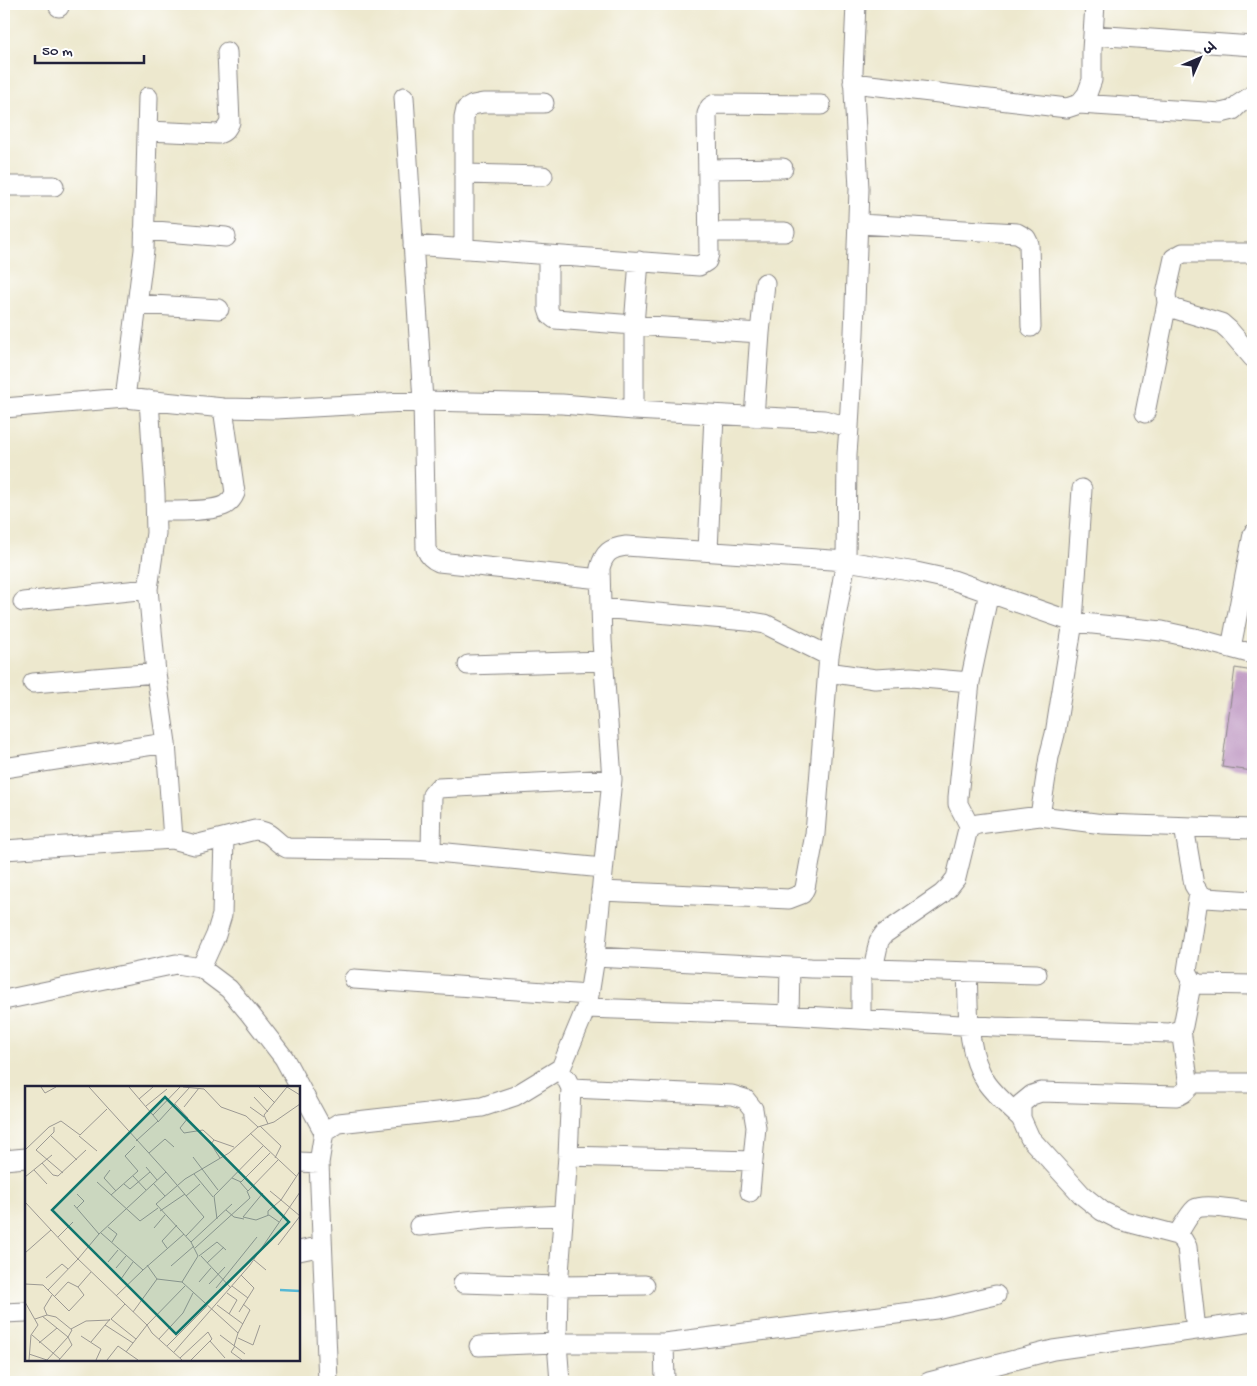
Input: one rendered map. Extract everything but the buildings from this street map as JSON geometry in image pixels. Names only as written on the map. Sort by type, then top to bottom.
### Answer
[{"type":"street","points":[[602,891],[789,900],[802,894],[805,888],[815,834],[828,664],[846,561],[847,454],[859,224],[853,83],[856,4]]},
{"type":"street","points":[[1079,104],[1087,94],[1092,80],[1096,4]]},
{"type":"street","points":[[1093,35],[1253,46]]},
{"type":"street","points":[[148,131],[218,134],[226,129],[230,122],[227,52]]},
{"type":"street","points":[[853,83],[1067,108],[1079,104],[1221,113],[1233,110],[1253,95]]},
{"type":"street","points":[[126,398],[144,250],[148,97]]},
{"type":"street","points":[[404,97],[423,401],[426,549],[432,559],[439,562],[600,579]]},
{"type":"street","points":[[464,249],[464,118],[466,109],[483,103],[544,103]]},
{"type":"street","points":[[413,245],[699,266],[707,261],[709,254],[707,114],[710,107],[715,104],[821,105]]},
{"type":"street","points":[[708,169],[783,168]]},
{"type":"street","points":[[464,174],[543,176]]},
{"type":"street","points":[[4,186],[54,186]]},
{"type":"street","points":[[859,224],[1017,233],[1026,238],[1029,244],[1031,327]]},
{"type":"street","points":[[144,230],[226,237]]},
{"type":"street","points":[[709,232],[785,232]]},
{"type":"street","points":[[1145,413],[1174,258],[1182,253],[1253,253]]},
{"type":"street","points":[[548,255],[548,309],[550,315],[555,319],[634,326],[760,333]]},
{"type":"street","points":[[634,410],[634,326],[639,261]]},
{"type":"street","points":[[754,417],[765,283]]},
{"type":"street","points":[[1167,303],[1175,309],[1221,323],[1253,358]]},
{"type":"street","points":[[137,304],[219,309]]},
{"type":"street","points":[[4,408],[126,398],[223,408],[276,409],[423,401],[562,404],[714,415],[824,420],[849,427]]},
{"type":"street","points":[[149,400],[156,533],[148,589],[156,672],[166,743],[173,839]]},
{"type":"street","points":[[156,511],[217,509],[228,504],[233,497],[235,493],[223,408]]},
{"type":"street","points":[[708,551],[714,415]]},
{"type":"street","points":[[1040,816],[1048,757],[1055,734],[1074,622],[1082,489]]},
{"type":"street","points":[[1231,648],[1253,534]]},
{"type":"street","points":[[324,1132],[339,1123],[482,1107],[515,1096],[561,1068],[587,1002],[595,956],[602,891],[612,779],[600,568],[602,559],[616,547],[626,546],[846,561],[916,572],[953,580],[1074,622],[1162,631],[1253,654]]},
{"type":"street","points":[[23,602],[148,589]]},
{"type":"street","points":[[970,827],[958,804],[958,797],[970,682],[988,592]]},
{"type":"street","points":[[601,608],[765,624],[828,664],[874,679],[911,677],[970,682]]},
{"type":"street","points":[[468,665],[604,661]]},
{"type":"street","points":[[33,683],[156,672]]},
{"type":"street","points":[[4,768],[166,743]]},
{"type":"street","points":[[431,851],[432,795],[438,788],[612,779]]},
{"type":"street","points":[[861,1019],[867,968],[878,941],[884,934],[942,894],[949,887],[956,878],[970,827],[978,824],[1040,816],[1103,824],[1253,829]]},
{"type":"street","points":[[1184,827],[1194,885],[1199,893],[1206,898],[1253,901]]},
{"type":"street","points":[[4,850],[173,839],[195,845],[256,830],[263,830],[269,833],[281,845],[288,848],[416,850],[603,868]]},
{"type":"street","points":[[201,968],[216,935],[222,915],[224,838]]},
{"type":"street","points":[[1199,893],[1187,971],[1192,980],[1198,984],[1253,985]]},
{"type":"street","points":[[595,956],[790,967],[1037,974]]},
{"type":"street","points":[[4,1000],[176,964],[201,968],[229,989],[250,1014],[284,1058],[299,1086]]},
{"type":"street","points":[[789,1015],[790,967]]},
{"type":"street","points":[[967,972],[969,1026],[974,1056],[986,1082],[1021,1118],[1030,1138],[1082,1195],[1102,1211],[1120,1220],[1177,1235],[1183,1240],[1187,1247],[1196,1330]]},
{"type":"street","points":[[354,979],[587,1002],[789,1015],[969,1026],[1170,1033],[1181,1030]]},
{"type":"street","points":[[1189,1086],[1181,1030],[1192,980]]},
{"type":"street","points":[[560,1382],[557,1343],[558,1286],[571,1088],[561,1068]]},
{"type":"street","points":[[1021,1118],[1021,1104],[1032,1095],[1041,1092],[1176,1096],[1182,1094],[1189,1086],[1194,1084],[1253,1083]]},
{"type":"street","points":[[300,1088],[324,1132],[319,1163],[328,1382]]},
{"type":"street","points":[[571,1088],[732,1095],[745,1099],[753,1109],[756,1126],[750,1192]]},
{"type":"street","points":[[568,1156],[753,1161]]},
{"type":"street","points":[[4,1160],[25,1158]]},
{"type":"street","points":[[300,1162],[319,1163]]},
{"type":"street","points":[[1177,1235],[1195,1210],[1201,1207],[1253,1212]]},
{"type":"street","points":[[419,1226],[483,1219],[563,1215]]},
{"type":"street","points":[[300,1251],[322,1246]]},
{"type":"street","points":[[463,1284],[645,1285]]},
{"type":"street","points":[[479,1346],[557,1343],[664,1344],[936,1309],[996,1295]]},
{"type":"street","points":[[4,1313],[25,1312]]},
{"type":"street","points":[[929,1382],[1053,1350],[1253,1322]]},
{"type":"street","points":[[664,1344],[665,1382]]}]
